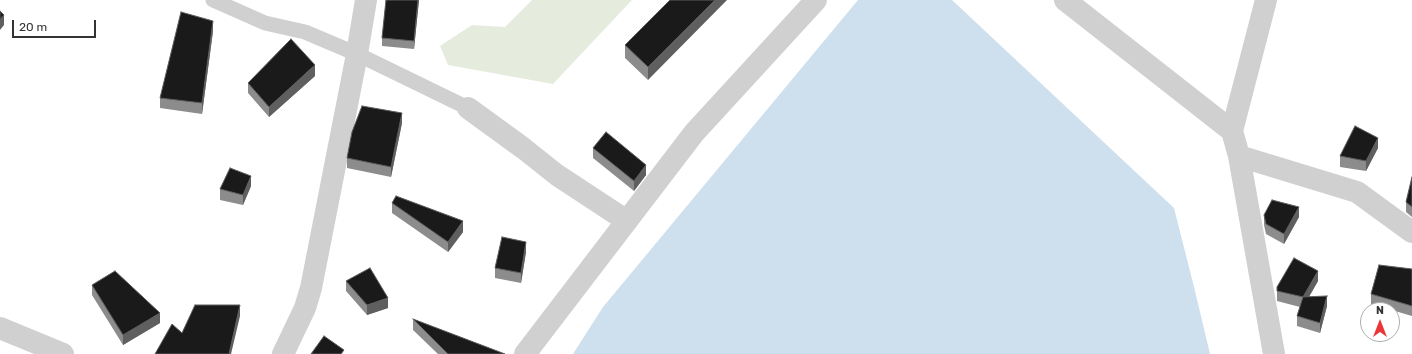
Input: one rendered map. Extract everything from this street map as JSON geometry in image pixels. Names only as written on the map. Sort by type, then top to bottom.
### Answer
[{"type":"street","points":[[282,354],[305,308],[310,288],[357,54],[366,0]]},
{"type":"street","points":[[525,354],[694,133],[816,0]]},
{"type":"street","points":[[1065,0],[1232,131]]},
{"type":"street","points":[[1266,0],[1232,131],[1239,156],[1274,354]]},
{"type":"street","points":[[468,108],[557,175],[627,221]]},
{"type":"street","points":[[1239,156],[1357,192],[1412,232]]},
{"type":"street","points":[[0,328],[63,354]]},
{"type":"lane","points":[[213,0],[265,23],[305,32],[357,54],[468,108]]},
{"type":"shaded area","points":[[532,0],[632,0],[553,84],[448,65],[440,46],[472,25],[505,27]]},
{"type":"water","points":[[858,0],[952,0],[1174,208],[1210,354],[573,354],[603,307]]},
{"type":"building","points":[[386,0],[418,0],[414,41],[382,38]]},
{"type":"building","points":[[670,0],[715,0],[648,67],[625,45]]},
{"type":"building","points":[[0,11],[4,15],[0,20]]},
{"type":"building","points":[[181,12],[213,21],[202,103],[160,98]]},
{"type":"building","points":[[291,39],[315,65],[269,107],[248,83]]},
{"type":"building","points":[[362,106],[402,113],[391,167],[347,158],[352,132]]},
{"type":"building","points":[[1355,126],[1378,138],[1366,161],[1340,156]]},
{"type":"building","points":[[606,132],[646,165],[634,181],[593,148]]},
{"type":"building","points":[[230,168],[251,176],[243,195],[220,189]]},
{"type":"building","points":[[1412,177],[1412,207],[1406,202]]},
{"type":"building","points":[[396,196],[463,221],[448,242],[392,203]]},
{"type":"building","points":[[1272,200],[1299,207],[1284,234],[1266,224],[1264,215]]},
{"type":"building","points":[[502,237],[526,242],[521,273],[495,268]]},
{"type":"building","points":[[1294,258],[1318,271],[1303,297],[1277,291],[1277,287]]},
{"type":"building","points":[[1379,265],[1412,269],[1412,306],[1371,294]]},
{"type":"building","points":[[370,268],[388,298],[367,305],[346,281]]},
{"type":"building","points":[[115,271],[160,313],[123,335],[92,285]]},
{"type":"building","points":[[1327,296],[1320,323],[1297,316],[1303,297]]},
{"type":"building","points":[[195,305],[240,305],[229,354],[155,354],[172,324],[182,333]]},
{"type":"building","points":[[413,319],[505,354],[448,354]]},
{"type":"building","points":[[324,336],[344,350],[341,354],[311,354]]}]
